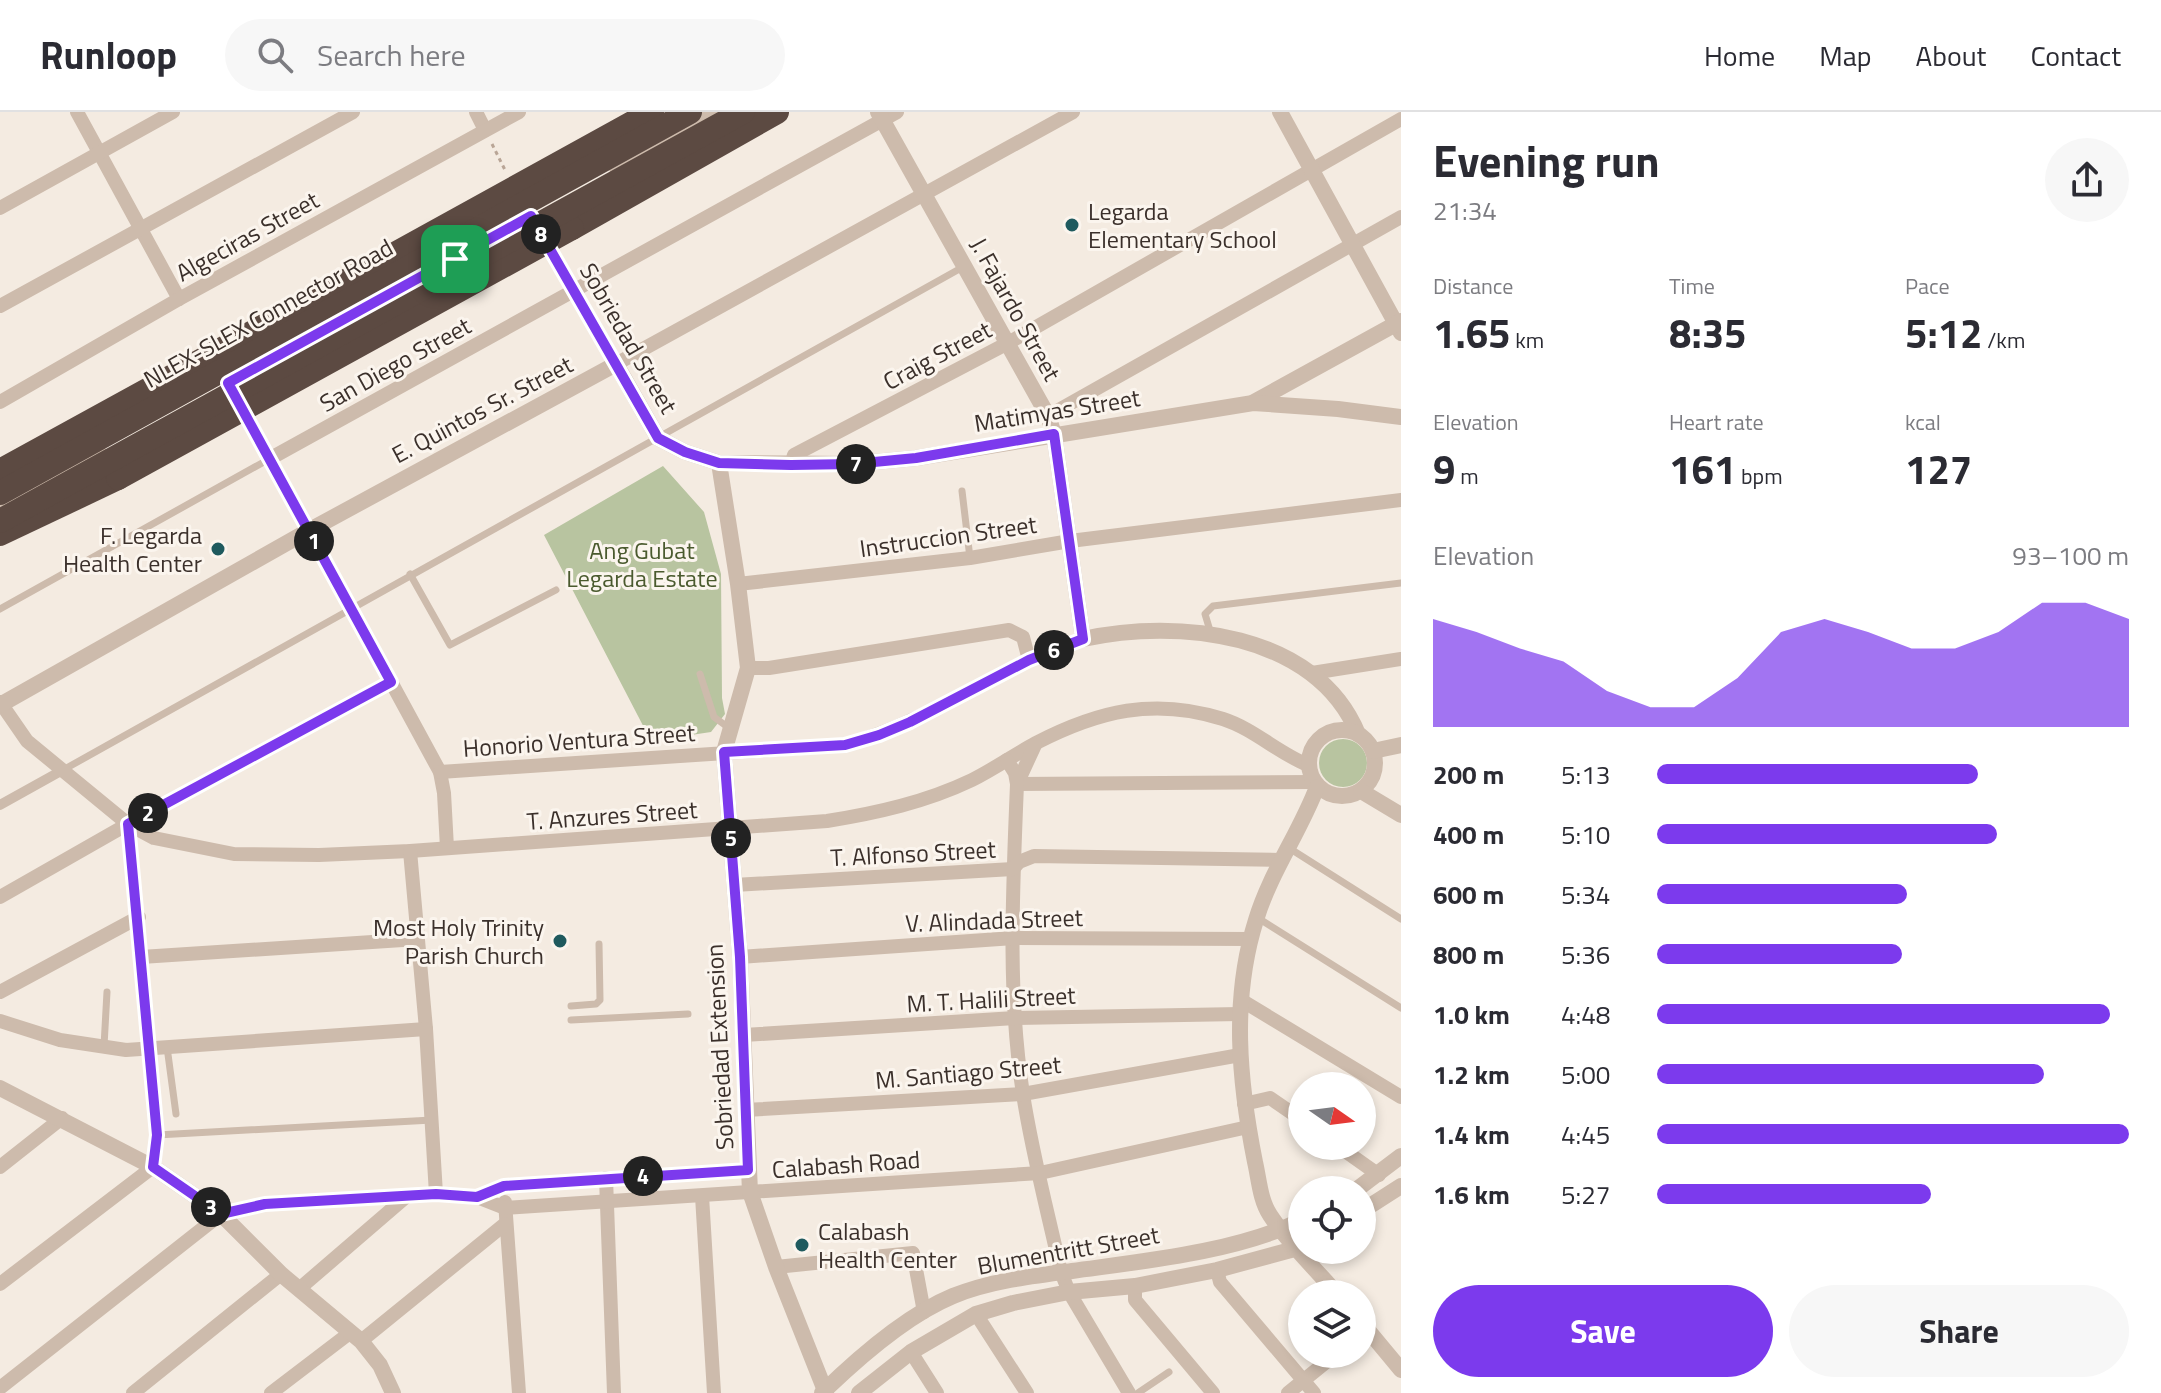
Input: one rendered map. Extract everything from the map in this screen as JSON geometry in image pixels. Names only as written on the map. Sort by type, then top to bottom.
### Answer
[{"type":"highway","points":[[0,471],[652,112]]},
{"type":"highway","name":"NLEX-SLEX Connector Road","points":[[0,493],[690,112]]},
{"type":"highway","points":[[0,521],[743,112]]},
{"type":"highway","points":[[0,534],[188,442],[777,112]]},
{"type":"street","points":[[77,112],[179,299]]},
{"type":"street","points":[[0,208],[173,112]]},
{"type":"street","points":[[0,306],[353,112]]},
{"type":"street","points":[[476,112],[485,130]]},
{"type":"street","name":"Algeciras Street","points":[[0,402],[179,299],[519,112]]},
{"type":"street","points":[[0,507],[717,112]]},
{"type":"street","name":"E. Quintos Sr. Street","points":[[0,703],[1073,112]]},
{"type":"street","points":[[1253,403],[1399,326],[1280,112]]},
{"type":"street","name":"J. Fajardo Street","points":[[886,115],[924,195],[1048,416],[1054,434],[1083,639]]},
{"type":"street","name":"San Diego Street","points":[[271,458],[886,115]]},
{"type":"street","name":"Craig Street","points":[[791,465],[794,455],[1008,343],[1401,119]]},
{"type":"street","name":"Sobriedad Street","points":[[531,216],[658,438],[685,452],[719,463]]},
{"type":"street","points":[[1048,416],[1401,217]]},
{"type":"street","points":[[228,383],[440,772],[447,848]]},
{"type":"street","name":"Matimyas Street","points":[[719,463],[853,464],[916,458],[1253,403],[1401,417]]},
{"type":"street","points":[[719,463],[748,668],[724,752],[730,829]]},
{"type":"street","name":"Instruccion Street","points":[[738,584],[970,558],[1070,541],[1401,500]]},
{"type":"street","points":[[748,668],[769,668],[1009,630],[1023,637],[1029,660]]},
{"type":"street","points":[[1083,639],[1122,631],[1211,634],[1261,648],[1287,658],[1312,673],[1342,703],[1358,734]]},
{"type":"street","name":"Honorio Ventura Street","points":[[440,772],[845,745],[910,722],[1029,660],[1083,639]]},
{"type":"street","points":[[1312,673],[1401,659]]},
{"type":"street","points":[[0,897],[391,682]]},
{"type":"street","name":"T. Anzures Street","points":[[0,703],[27,741],[128,824],[154,838],[234,854],[319,855],[410,851],[730,829],[881,813],[973,780],[1035,744],[1080,723],[1120,710],[1148,707],[1176,709],[1222,719],[1308,765]]},
{"type":"street","points":[[1345,730],[1358,734],[1373,751],[1374,773],[1361,791],[1350,796],[1327,794],[1316,784],[1308,765],[1310,751],[1318,739],[1330,731],[1345,730]]},
{"type":"street","points":[[1017,784],[1035,744]]},
{"type":"street","points":[[1373,751],[1401,745]]},
{"type":"street","points":[[1007,760],[1017,784],[1013,869],[1015,1018],[1023,1094],[1061,1272],[1069,1292],[1129,1393]]},
{"type":"street","points":[[0,805],[61,771]]},
{"type":"street","points":[[1017,784],[1316,784]]},
{"type":"street","points":[[1288,1236],[1268,1213],[1261,1193],[1244,1104],[1240,1055],[1241,1007],[1250,939],[1257,916],[1316,784]]},
{"type":"street","points":[[1361,791],[1401,815]]},
{"type":"street","points":[[0,1284],[153,1167],[157,1135],[128,824]]},
{"type":"street","name":"Sobriedad Extension","points":[[730,829],[740,957],[750,1192],[824,1392]]},
{"type":"street","points":[[410,851],[426,1029],[436,1194]]},
{"type":"street","name":"T. Alfonso Street","points":[[734,885],[1013,869],[1019,862],[1034,856],[1286,854]]},
{"type":"street","points":[[0,992],[139,917]]},
{"type":"street","name":"V. Alindada Street","points":[[740,957],[1014,938],[1250,939]]},
{"type":"street","points":[[141,957],[418,939]]},
{"type":"street","points":[[1241,1007],[1401,1097]]},
{"type":"street","name":"M. T. Halili Street","points":[[744,1035],[1241,1007]]},
{"type":"street","points":[[0,1021],[60,1040],[126,1050],[426,1029]]},
{"type":"street","name":"M. Santiago Street","points":[[745,1110],[1023,1094],[1240,1055]]},
{"type":"street","points":[[0,1088],[153,1167],[221,1214],[281,1274],[356,1336],[380,1365],[393,1393]]},
{"type":"street","points":[[1244,1104],[1270,1098],[1288,1110]]},
{"type":"street","points":[[0,1167],[62,1118]]},
{"type":"street","name":"Calabash Road","points":[[477,1197],[505,1208],[1040,1173],[1248,1127]]},
{"type":"street","points":[[1376,1177],[1401,1156]]},
{"type":"street","points":[[1358,1160],[1379,1175]]},
{"type":"street","name":"Calabash Road","points":[[477,1197],[504,1186],[748,1170]]},
{"type":"street","points":[[606,1178],[614,1393]]},
{"type":"street","points":[[504,1186],[519,1393]]},
{"type":"street","points":[[1376,1202],[1400,1187]]},
{"type":"street","points":[[0,1388],[221,1214],[265,1204],[436,1194],[477,1197]]},
{"type":"street","points":[[299,1289],[408,1196]]},
{"type":"street","points":[[702,1196],[714,1393]]},
{"type":"street","points":[[271,1393],[356,1336],[505,1224]]},
{"type":"street","name":"Blumentritt Street","points":[[824,1392],[897,1329],[953,1296],[1006,1280],[1177,1256],[1288,1227]]},
{"type":"street","name":"Blumentritt Street","points":[[859,1393],[911,1352],[976,1314],[1069,1292],[1135,1286],[1217,1270],[1288,1251]]},
{"type":"street","points":[[776,1267],[913,1253],[924,1312]]},
{"type":"street","points":[[1313,1264],[1326,1280]]},
{"type":"street","points":[[1217,1270],[1220,1282],[1314,1393]]},
{"type":"street","points":[[133,1393],[281,1274]]},
{"type":"street","points":[[1135,1286],[1135,1300],[1213,1393]]},
{"type":"street","points":[[976,1314],[1027,1393]]},
{"type":"street","points":[[1376,1342],[1401,1370]]},
{"type":"street","points":[[911,1352],[937,1393]]},
{"type":"street","points":[[1288,1393],[1319,1368]]},
{"type":"lane","points":[[61,771],[965,265]]},
{"type":"lane","name":"San Diego Street","points":[[0,609],[271,458]]},
{"type":"lane","points":[[962,491],[970,558]]},
{"type":"lane","points":[[410,574],[450,645],[556,590]]},
{"type":"lane","points":[[1211,634],[1205,614],[1213,606],[1401,583]]},
{"type":"lane","points":[[700,674],[714,717],[731,729]]},
{"type":"lane","points":[[1286,854],[1401,919]]},
{"type":"lane","points":[[1257,916],[1401,1008]]},
{"type":"lane","points":[[571,1006],[596,1004],[600,1000],[599,944]]},
{"type":"lane","points":[[104,1046],[107,992]]},
{"type":"lane","points":[[571,1020],[688,1014]]},
{"type":"lane","points":[[167,1047],[176,1114]]},
{"type":"lane","points":[[157,1135],[432,1120]]},
{"type":"lane","points":[[1138,1393],[1169,1372]]},
{"type":"green space","name":"Ang Gubat Legarda Estate","points":[[663,466],[704,512],[721,574],[722,698],[725,714],[711,732],[651,741],[544,535]]},
{"type":"green space","points":[[1343,739],[1360,746],[1367,763],[1360,780],[1343,787],[1326,780],[1319,763],[1326,746]]},
{"type":"place","name":"Legarda Elementary School","points":[[1072,225]]},
{"type":"place","name":"F. Legarda Health Center","points":[[218,549]]},
{"type":"place","name":"Most Holy Trinity Parish Church","points":[[560,941]]},
{"type":"place","name":"Calabash Health Center","points":[[802,1245]]},
{"type":"route","points":[[531,216],[658,438],[685,452],[719,463],[853,464],[916,458],[1054,434],[1083,639],[1029,660],[879,735],[845,745],[724,752],[740,957],[748,1170],[504,1186],[477,1197],[436,1194],[265,1204],[221,1214],[153,1167],[157,1135],[128,824],[391,682],[228,383],[455,259],[531,216]]}]
